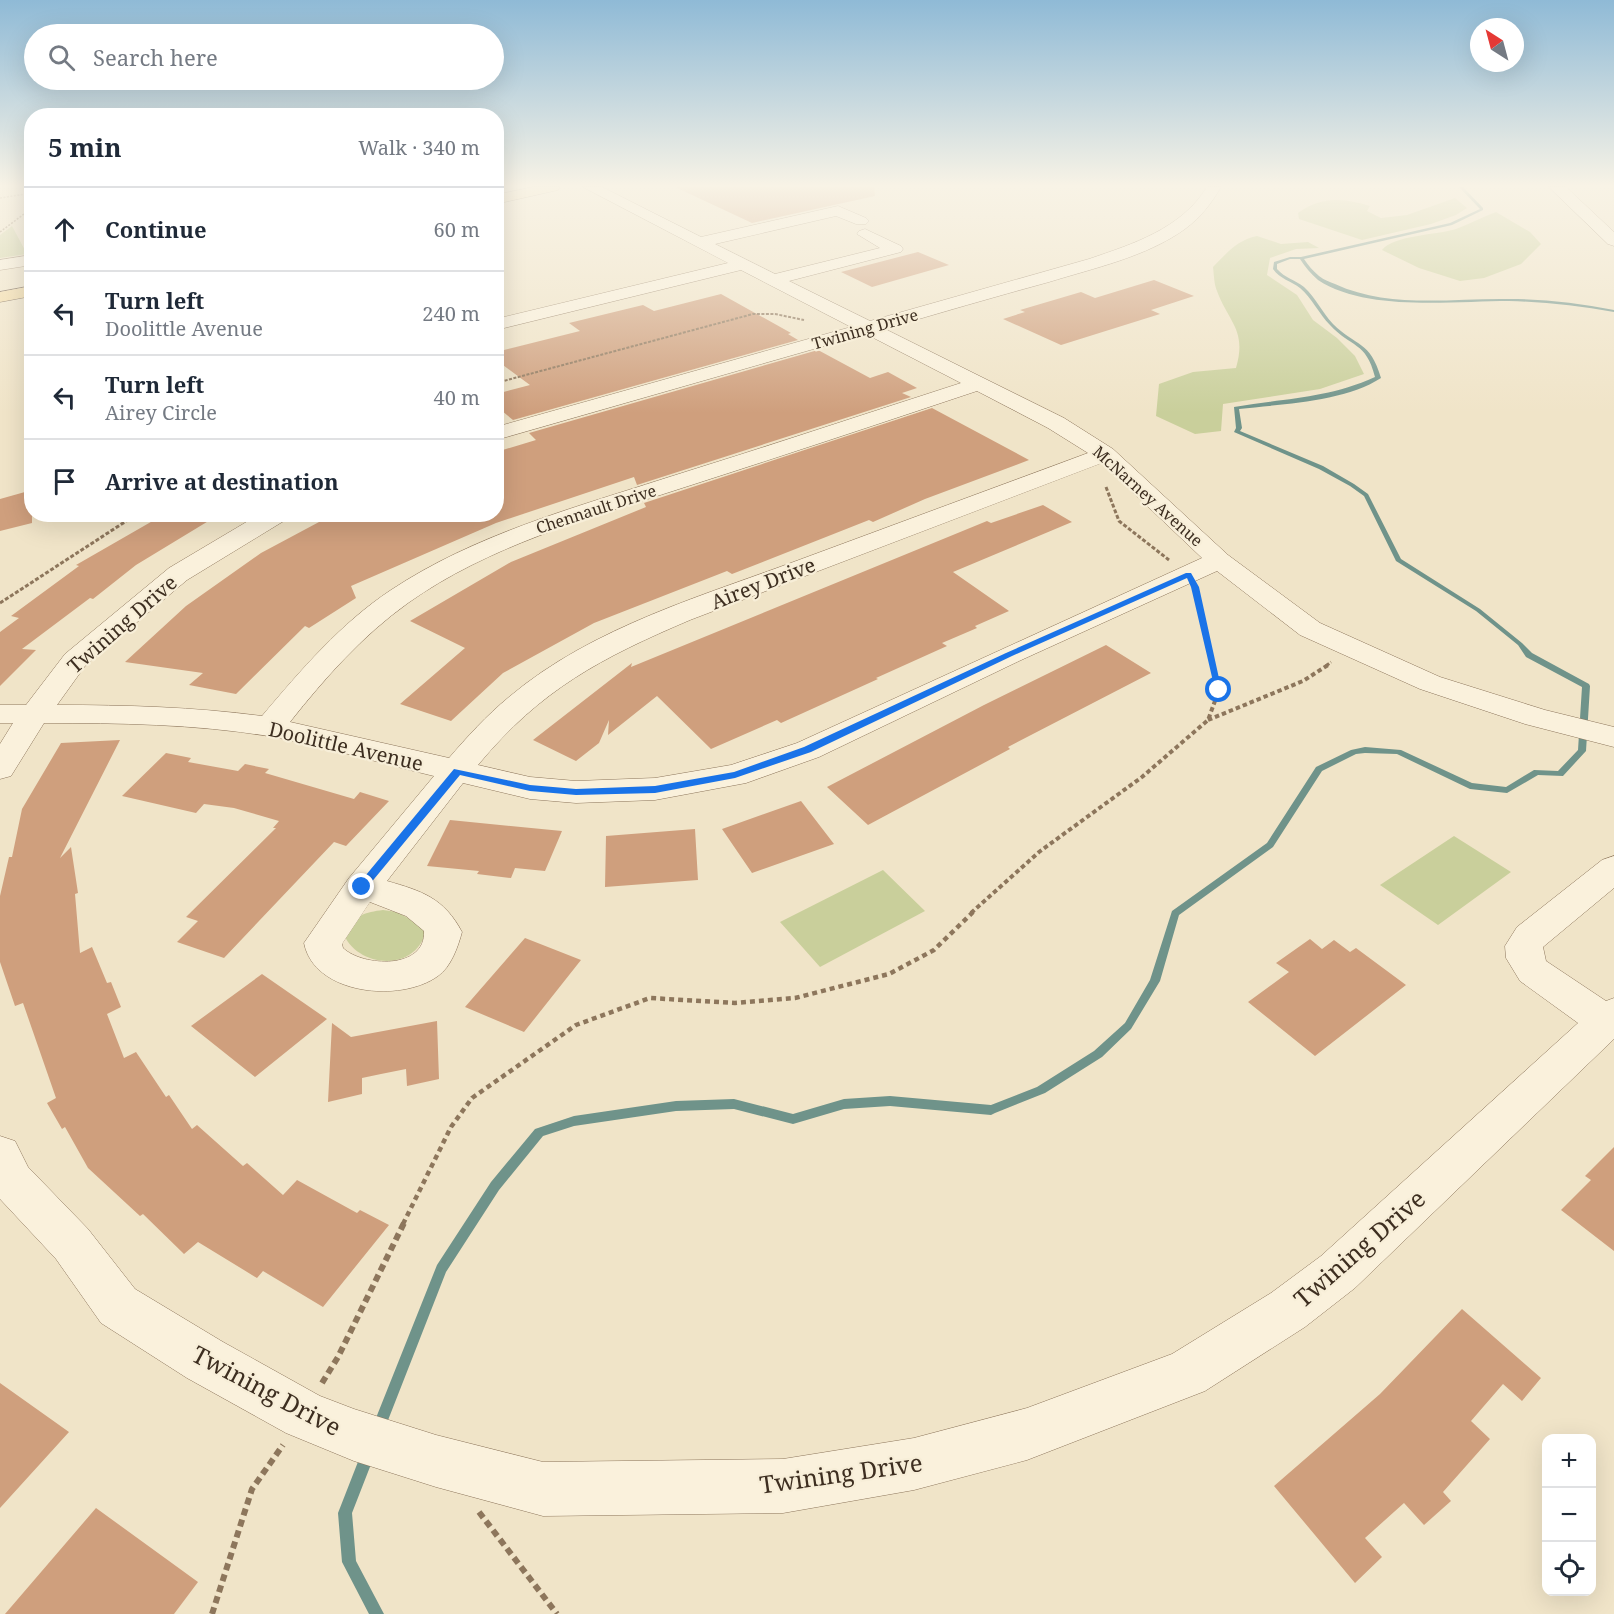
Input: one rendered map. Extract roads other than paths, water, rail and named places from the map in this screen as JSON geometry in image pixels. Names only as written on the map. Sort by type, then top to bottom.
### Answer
[{"type":"main road","points":[[0,297],[24,292]]},
{"type":"street","points":[[0,265],[17,262]]},
{"type":"street","name":"McNarney Avenue","points":[[743,262],[1056,423],[1219,560],[1310,629],[1430,683],[1536,717],[1610,736]]},
{"type":"street","points":[[775,279],[842,262]]},
{"type":"street","name":"Twining Drive","points":[[504,441],[549,419],[1094,262]]},
{"type":"street","points":[[1126,262],[1139,267]]},
{"type":"street","points":[[504,324],[746,264]]},
{"type":"street","points":[[1047,276],[1068,284]]},
{"type":"street","points":[[1005,288],[1018,294],[1032,294],[1106,277]]},
{"type":"street","name":"Chennault Drive","points":[[270,727],[317,668],[360,627],[400,596],[495,545],[543,516],[591,521],[611,494],[659,498],[678,472],[722,478],[978,384]]},
{"type":"street","points":[[591,388],[628,414]]},
{"type":"street","points":[[530,405],[569,433]]},
{"type":"street","name":"Airey Drive","points":[[362,887],[499,721],[555,678],[608,646],[680,614],[1097,457]]},
{"type":"street","name":"Twining Drive","points":[[0,769],[35,713],[75,660],[178,574],[265,522]]},
{"type":"street","points":[[466,535],[526,557]]},
{"type":"street","name":"Doolittle Avenue","points":[[0,714],[136,714],[219,720],[270,727],[530,788],[576,792],[655,789],[735,775],[808,750],[1009,655],[1219,560]]},
{"type":"street","points":[[402,567],[452,595]]},
{"type":"street","points":[[1610,1018],[1533,971],[1526,958],[1524,946],[1530,937],[1614,869]]},
{"type":"street","name":"Twining Drive","points":[[0,1155],[12,1181],[72,1244],[118,1306],[205,1360],[304,1415],[354,1435],[448,1464],[543,1489],[783,1486],[914,1464],[1027,1434],[1187,1373],[1288,1310],[1338,1272],[1610,1018]]},
{"type":"waterway","points":[[378,1428],[441,1269],[495,1186],[539,1132],[574,1121],[676,1106],[734,1104],[793,1119],[844,1104],[890,1101],[991,1110],[1041,1090],[1098,1054],[1128,1026],[1155,981],[1175,913],[1270,845],[1319,769],[1354,752],[1365,750],[1398,752],[1470,786],[1507,790],[1537,772],[1560,774],[1582,751],[1586,686],[1529,655],[1520,644],[1478,610],[1398,560],[1366,495],[1321,467],[1237,432],[1239,428],[1236,408],[1327,396],[1378,378],[1367,352],[1334,327],[1305,291],[1278,273],[1275,269],[1277,262]]},
{"type":"waterway","points":[[1304,262],[1320,279],[1343,290],[1364,296],[1408,301],[1540,301],[1614,311]]},
{"type":"waterway","points":[[368,1454],[345,1513],[349,1562],[377,1614]]}]
